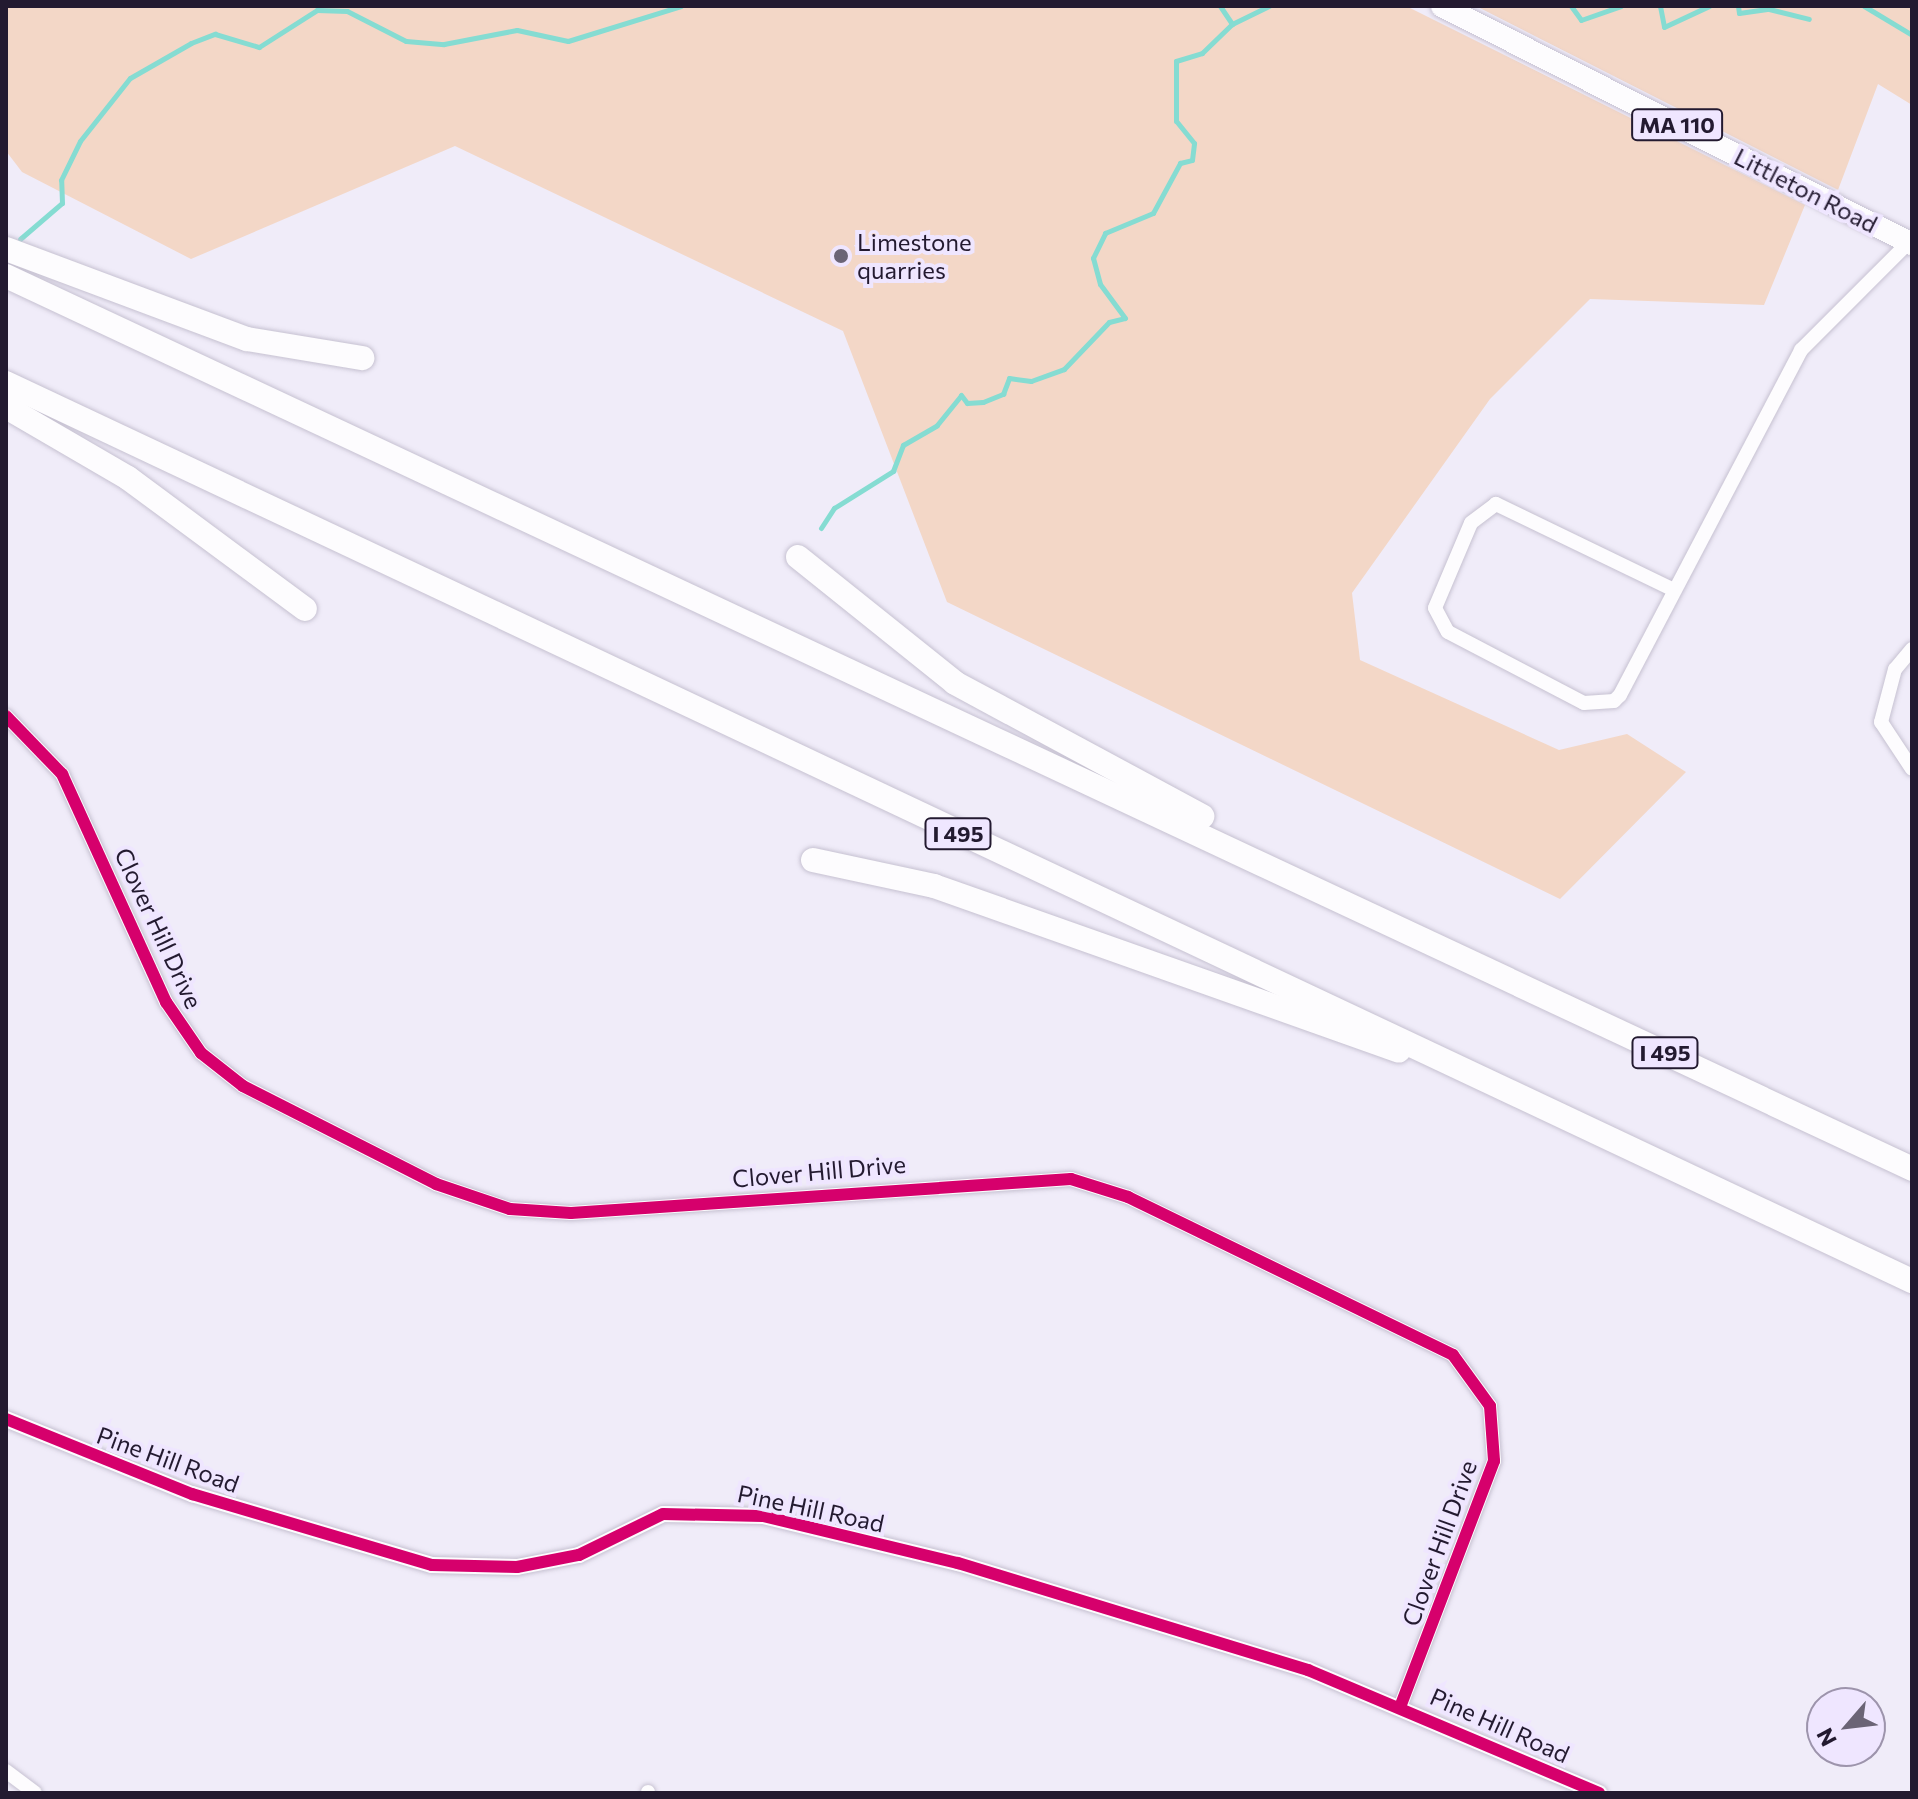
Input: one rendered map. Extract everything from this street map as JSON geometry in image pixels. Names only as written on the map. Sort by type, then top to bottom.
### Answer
[{"type":"highway","points":[[6,249],[247,339],[362,358]]},
{"type":"highway","name":"I 495","points":[[6,276],[1912,1169]]},
{"type":"highway","name":"I 495","points":[[6,383],[1912,1281]]},
{"type":"highway","points":[[6,407],[128,478],[305,609]]},
{"type":"highway","points":[[798,557],[955,683],[1418,936]]},
{"type":"highway","points":[[813,860],[934,886],[1340,1035],[1460,1068]]},
{"type":"main road","name":"Littleton Road","points":[[1442,6],[1910,243]]},
{"type":"street","points":[[1674,590],[1496,504],[1471,523],[1435,608],[1454,636],[1600,706],[1620,695],[1801,350],[1910,243]]},
{"type":"street","points":[[1912,649],[1895,669],[1881,722],[1912,769]]},
{"type":"street","name":"Clover Hill Drive","points":[[6,716],[62,774],[162,994],[201,1053],[243,1086],[436,1184],[494,1206],[556,1213],[1071,1179],[1128,1197],[1453,1355],[1490,1406],[1494,1461],[1401,1705]]},
{"type":"street","name":"Pine Hill Road","points":[[6,1419],[192,1494],[432,1565],[517,1567],[579,1555],[663,1514],[763,1516],[1121,1610],[1401,1705],[1599,1793]]},
{"type":"street","points":[[6,1771],[35,1793]]},
{"type":"shaded area","points":[[6,6],[1406,6],[1805,205],[1764,305],[1590,299],[1490,399],[1352,593],[1360,660],[1559,750],[1627,734],[1686,772],[1560,899],[947,602],[843,331],[455,146],[191,259],[22,172],[6,151]]},
{"type":"shaded area","points":[[1476,6],[1912,6],[1912,105],[1878,84],[1838,190]]},
{"type":"waterway","points":[[20,239],[62,203],[61,180],[80,141],[130,78],[191,43],[215,34],[259,47],[317,10],[347,11],[406,41],[444,44],[517,30],[568,41],[681,6]]},
{"type":"waterway","points":[[1220,6],[1232,24],[1269,6]]},
{"type":"waterway","points":[[1571,6],[1581,20],[1621,6]]},
{"type":"waterway","points":[[1660,6],[1664,27],[1709,6]]},
{"type":"waterway","points":[[1738,6],[1739,13],[1769,9],[1809,19]]},
{"type":"waterway","points":[[1864,6],[1912,35]]},
{"type":"waterway","points":[[821,528],[834,508],[893,471],[903,445],[937,425],[961,395],[967,403],[983,402],[1003,394],[1009,378],[1031,381],[1064,369],[1109,322],[1125,318],[1100,284],[1093,258],[1105,233],[1153,213],[1180,163],[1192,160],[1194,143],[1176,121],[1176,61],[1202,53],[1232,24]]},
{"type":"waterway","points":[[1912,95],[1912,103]]},
{"type":"cycle path","points":[[6,716],[62,774],[166,1002],[201,1053],[243,1086],[436,1184],[510,1209],[571,1213],[1071,1179],[1128,1197],[1453,1355],[1490,1406],[1494,1461],[1401,1705]]},
{"type":"cycle path","points":[[6,1419],[192,1494],[432,1565],[517,1567],[579,1555],[663,1514],[763,1516],[958,1563],[1308,1670],[1599,1793]]},
{"type":"place","name":"Limestone quarries","points":[[841,256]]}]
